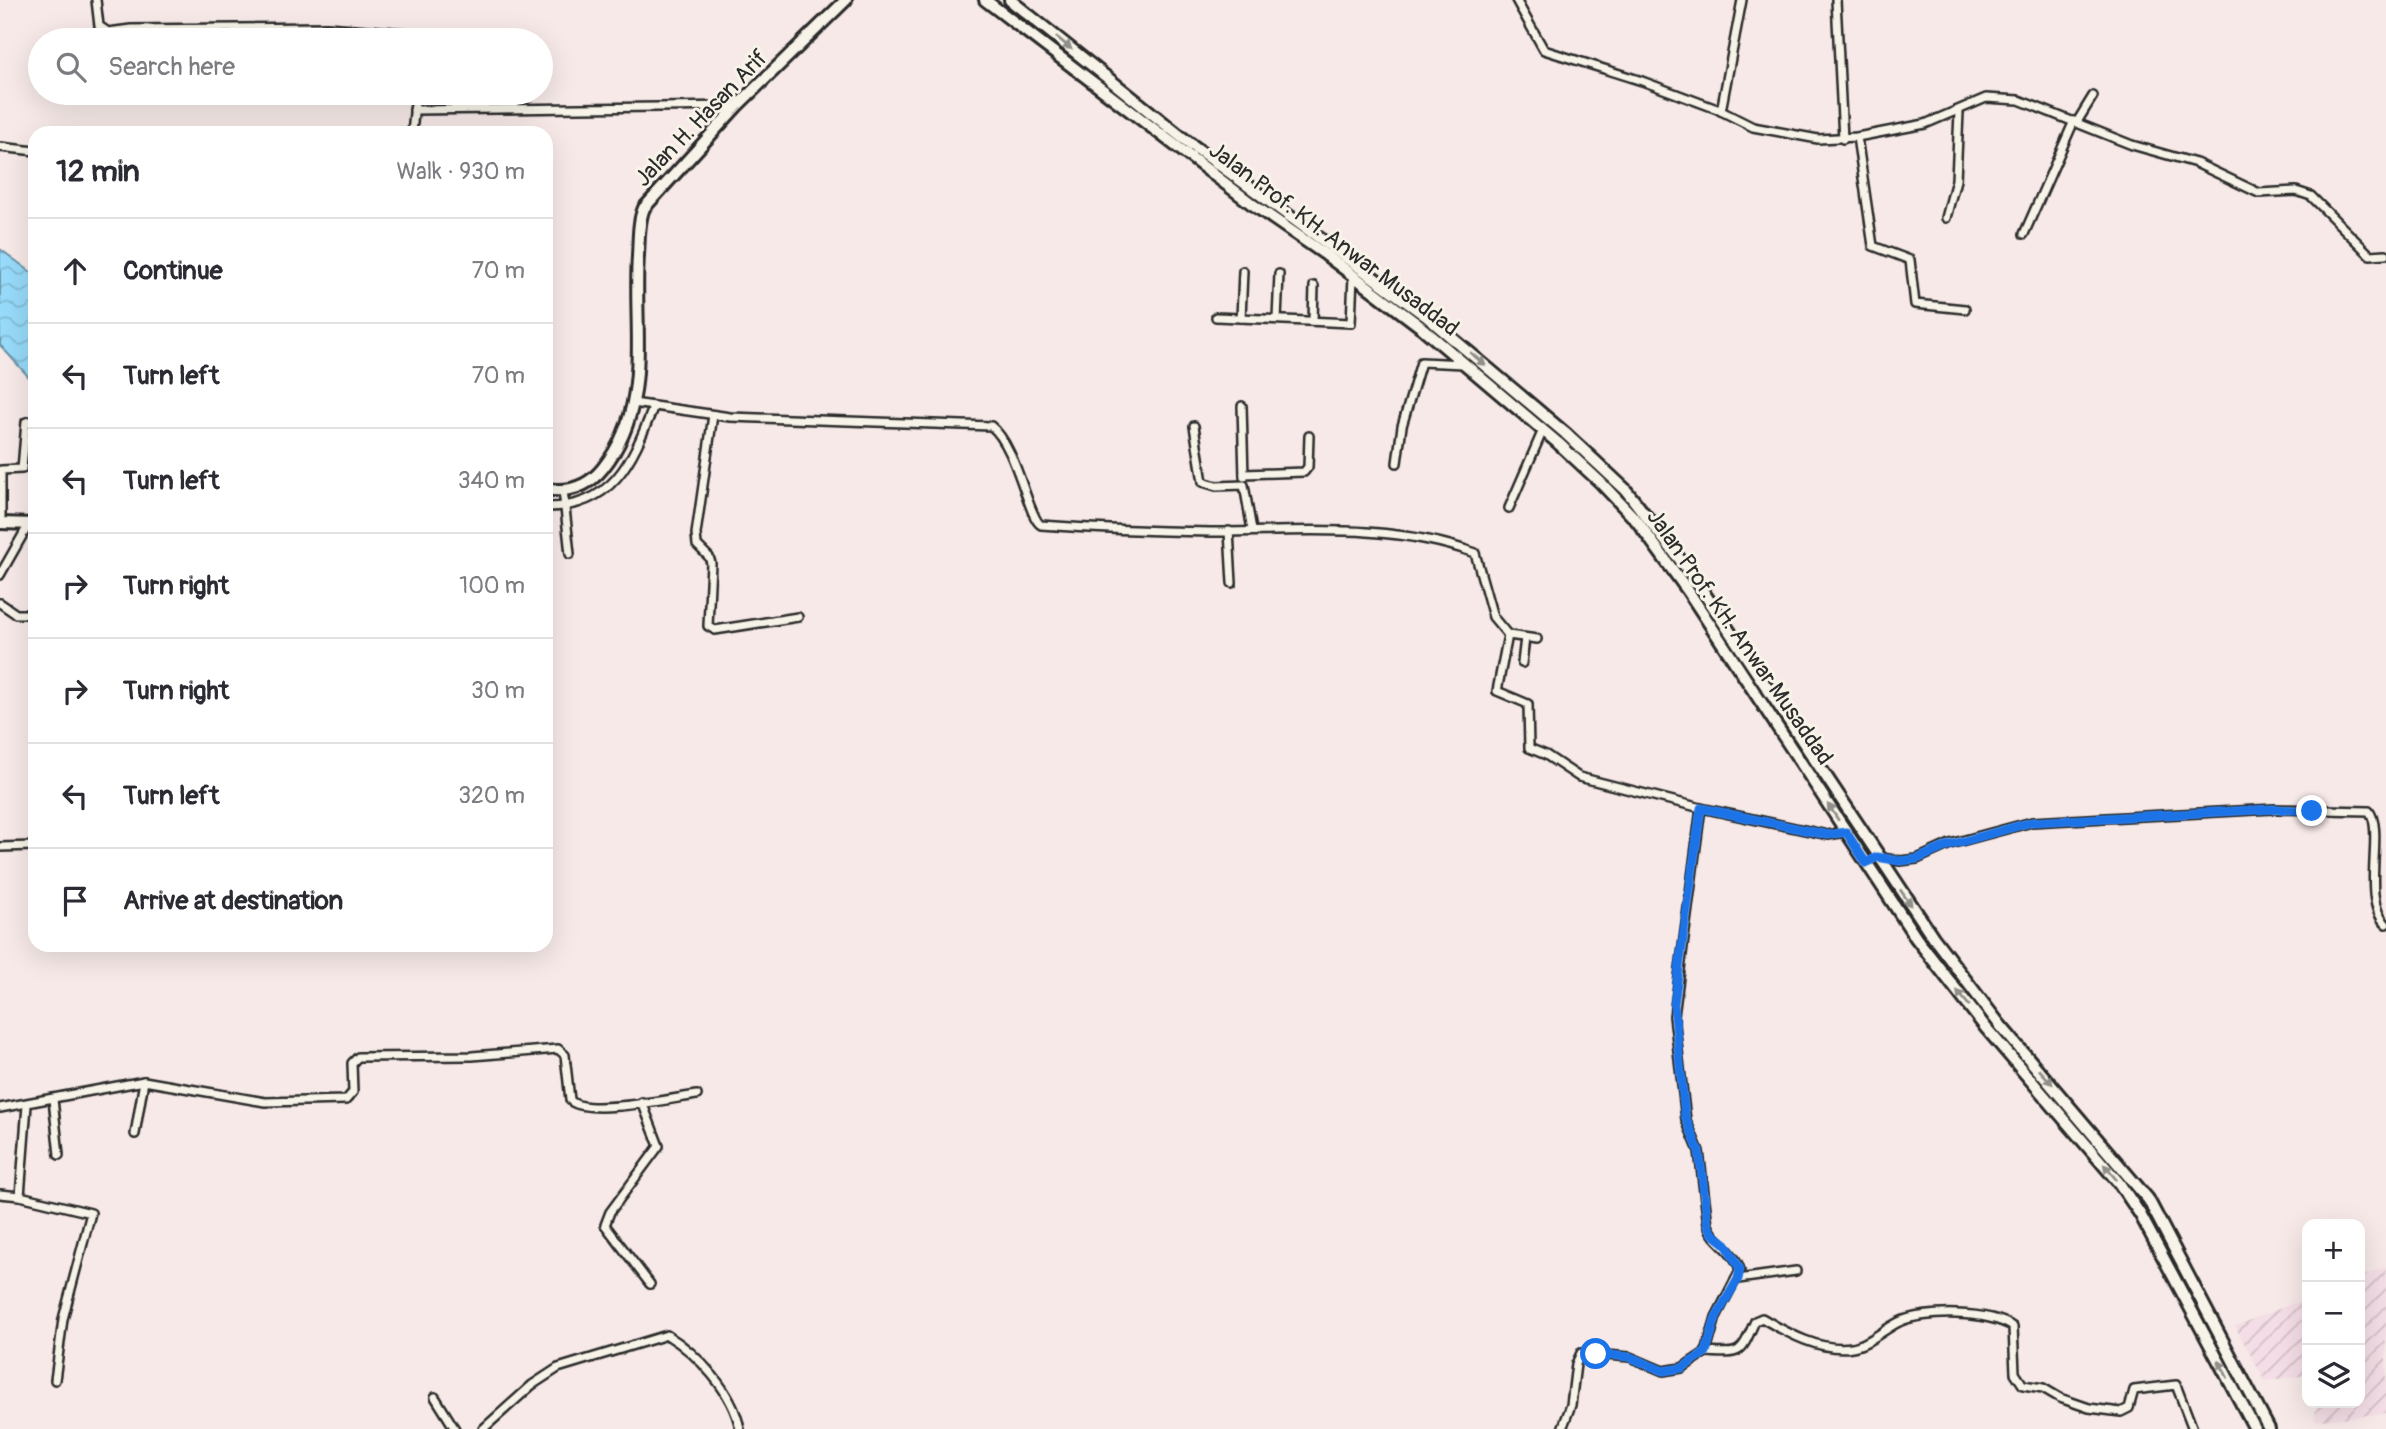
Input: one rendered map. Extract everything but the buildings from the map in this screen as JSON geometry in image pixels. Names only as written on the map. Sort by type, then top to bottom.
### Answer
[{"type":"street","points":[[96,0],[99,26],[102,28]]},
{"type":"street","name":"Jalan H. Hasan Arif","points":[[553,493],[564,499],[587,484],[608,462],[622,438],[636,404],[640,352],[637,264],[643,210],[737,106],[846,0]]},
{"type":"street","name":"Jalan Prof. KH. Anwar Musaddad","points":[[985,0],[1219,180],[1353,276],[1465,364],[1501,387],[1613,477],[1692,575],[1801,751],[1846,832],[1940,970],[2126,1193],[2199,1322],[2255,1429]]},
{"type":"street","name":"Jalan Prof. KH. Anwar Musaddad","points":[[1010,0],[1184,139],[1401,296],[1501,387],[1601,483],[1637,522],[2000,1025],[2148,1199],[2269,1429]]},
{"type":"street","points":[[1517,0],[1544,50],[1721,111],[1767,131],[1818,139],[1843,139],[1925,124],[1959,112],[1979,100],[1999,97],[2019,100],[2078,120],[2132,145],[2196,163],[2259,193],[2296,191],[2311,196],[2372,256],[2384,254]]},
{"type":"street","points":[[1721,111],[1742,0]]},
{"type":"street","points":[[1836,0],[1843,139]]},
{"type":"street","points":[[229,28],[342,28]]},
{"type":"street","points":[[2024,234],[2078,120],[2093,96]]},
{"type":"street","points":[[412,126],[415,105]]},
{"type":"street","points":[[414,110],[737,106]]},
{"type":"street","points":[[1946,218],[1956,180],[1959,112]]},
{"type":"street","points":[[1857,137],[1873,246],[1910,260],[1915,304],[1965,309]]},
{"type":"street","points":[[0,147],[28,150]]},
{"type":"street","points":[[1241,318],[1243,271]]},
{"type":"street","points":[[1277,320],[1279,274]]},
{"type":"street","points":[[1216,317],[1351,323],[1353,276]]},
{"type":"street","points":[[1313,321],[1314,286]]},
{"type":"street","points":[[1397,463],[1402,426],[1421,362],[1465,364]]},
{"type":"street","points":[[636,404],[713,415],[991,426],[1020,473],[1034,519],[1039,524],[1374,533],[1473,552],[1478,557],[1493,617],[1508,635],[1537,639]]},
{"type":"street","points":[[1242,406],[1244,485],[1252,530]]},
{"type":"street","points":[[553,504],[564,499],[590,501],[623,470],[640,441],[650,407]]},
{"type":"street","points":[[713,415],[696,534],[697,545],[709,556],[711,563],[708,626],[715,629],[798,617]]},
{"type":"street","points":[[28,421],[22,469],[1,470],[1,523],[28,524]]},
{"type":"street","points":[[1194,426],[1203,482],[1216,486],[1244,485]]},
{"type":"street","points":[[1509,509],[1544,430]]},
{"type":"street","points":[[1244,474],[1296,474],[1306,471],[1309,436]]},
{"type":"street","points":[[1601,483],[1613,477]]},
{"type":"street","points":[[564,499],[570,554]]},
{"type":"street","points":[[0,575],[28,530]]},
{"type":"street","points":[[1229,531],[1233,583]]},
{"type":"street","points":[[0,603],[16,614],[28,614]]},
{"type":"street","points":[[1508,635],[1497,691],[1528,704],[1530,748],[1546,755],[1579,777],[1701,808],[1828,835],[1846,832]]},
{"type":"street","points":[[1522,663],[1525,638]]},
{"type":"street","points":[[1701,808],[1674,1004],[1675,1023],[1686,1120],[1699,1151],[1708,1225],[1710,1231],[1726,1244],[1738,1262],[1738,1279],[1716,1317],[1706,1352]]},
{"type":"street","points":[[1866,863],[1877,857],[1900,861],[1917,859],[1950,845],[2032,822],[2274,809],[2369,811],[2373,819],[2377,906],[2386,924]]},
{"type":"street","points":[[0,847],[28,846]]},
{"type":"street","points":[[0,1108],[144,1081],[265,1102],[346,1100],[352,1095],[352,1063],[358,1057],[472,1056],[558,1049],[565,1055],[570,1100],[573,1104],[604,1107],[697,1095]]},
{"type":"street","points":[[135,1133],[144,1081]]},
{"type":"street","points":[[53,1099],[59,1155]]},
{"type":"street","points":[[642,1102],[659,1146],[610,1212],[605,1225],[650,1284]]},
{"type":"street","points":[[20,1196],[27,1104]]},
{"type":"street","points":[[0,1194],[20,1196],[91,1213],[64,1319],[55,1380]]},
{"type":"street","points":[[1738,1279],[1796,1271]]},
{"type":"street","points":[[1562,1429],[1571,1405],[1581,1353],[1630,1357],[1663,1371],[1682,1368],[1706,1352],[1735,1354],[1741,1351],[1759,1319],[1798,1338],[1846,1348],[1857,1346],[1900,1321],[1973,1314],[2013,1327],[2015,1373],[2023,1385],[2043,1388],[2073,1404],[2121,1412],[2129,1408],[2133,1391],[2176,1385],[2193,1429]]},
{"type":"street","points":[[2199,1322],[2211,1316]]},
{"type":"street","points":[[483,1429],[532,1385],[558,1368],[667,1335],[709,1372],[728,1397],[740,1429]]},
{"type":"street","points":[[435,1397],[455,1429]]},
{"type":"shaded area","points":[[2386,1267],[2386,1413],[2315,1421],[2316,1408],[2365,1408],[2365,1275]]},
{"type":"shaded area","points":[[2302,1300],[2302,1376],[2265,1381],[2235,1326]]},
{"type":"water","points":[[0,249],[28,270],[28,376],[0,345]]},
{"type":"route","points":[[1596,1354],[1630,1357],[1663,1371],[1682,1368],[1706,1352],[1716,1317],[1740,1275],[1738,1262],[1726,1244],[1710,1231],[1708,1225],[1699,1151],[1686,1120],[1675,1023],[1674,1004],[1701,808],[1832,836],[1846,832],[1866,863],[1877,857],[1900,861],[1917,859],[1950,845],[2032,822],[2090,821],[2274,809],[2312,811]]}]
